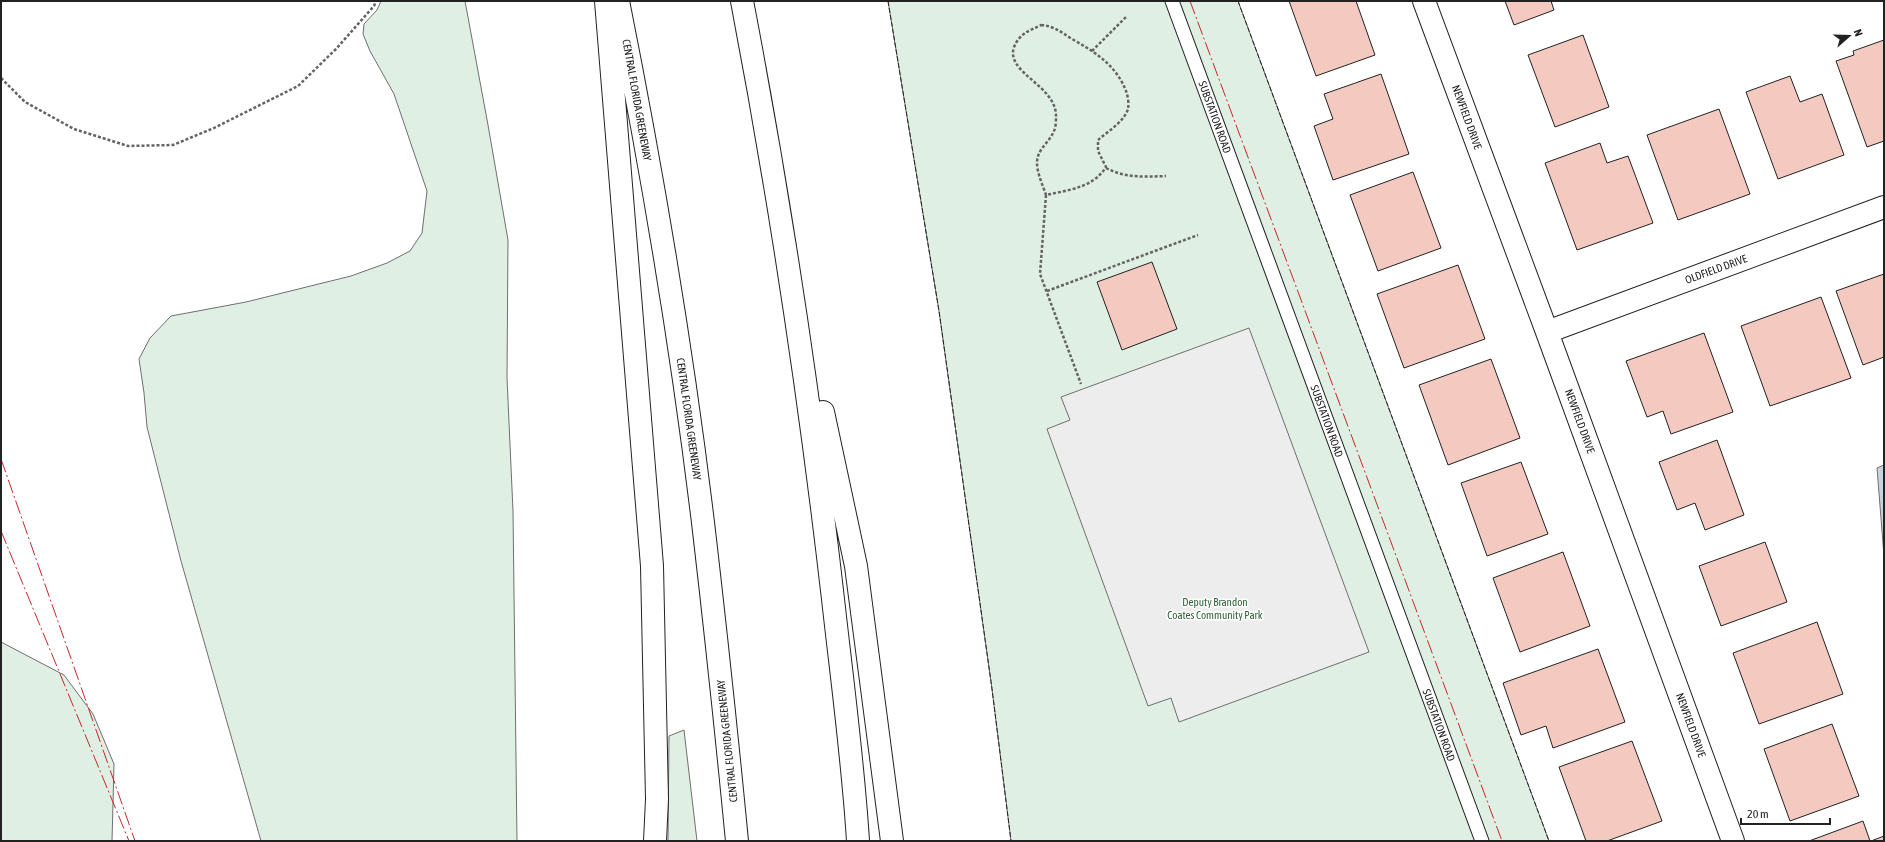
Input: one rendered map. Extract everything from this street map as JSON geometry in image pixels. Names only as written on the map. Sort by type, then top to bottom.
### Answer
[{"type":"main road","points":[[606,1],[652,566],[657,799],[655,841]]},
{"type":"main road","name":"CENTRAL FLORIDA GREENEWAY","points":[[618,1],[656,208],[684,382],[704,529],[737,841]]},
{"type":"main road","points":[[742,1],[776,190],[801,349],[824,514],[858,841]]},
{"type":"main road","name":"NEWFIELD DRIVE","points":[[1424,1],[1733,841]]},
{"type":"main road","points":[[776,190],[856,566],[892,841]]},
{"type":"main road","name":"OLDFIELD DRIVE","points":[[1547,332],[1884,207]]},
{"type":"lane","name":"SUBSTATION ROAD","points":[[1172,1],[1482,841]]},
{"type":"path","points":[[1,78],[26,102],[74,129],[128,146],[173,145],[214,128],[298,86],[336,49],[374,6],[376,1]]},
{"type":"path","points":[[1092,50],[1127,16]]},
{"type":"path","points":[[1081,384],[1040,274],[1046,195],[1037,163],[1039,152],[1054,131],[1056,115],[1053,102],[1045,90],[1022,72],[1014,60],[1012,52],[1018,39],[1027,32],[1042,25],[1052,26],[1092,50],[1110,65],[1122,78],[1127,95],[1128,108],[1123,119],[1098,140],[1098,151],[1106,167],[1119,174],[1139,178],[1166,176]]},
{"type":"path","points":[[1046,195],[1087,186],[1101,175],[1106,167]]},
{"type":"path","points":[[1047,291],[1198,235]]},
{"type":"green space","points":[[381,1],[465,1],[508,240],[507,378],[513,511],[517,841],[261,841],[181,561],[147,427],[139,359],[150,338],[171,316],[246,302],[351,276],[387,263],[410,251],[422,233],[427,191],[394,94],[370,51],[363,34],[364,24],[377,10]]},
{"type":"green space","name":"Deputy Brandon Coates Community Park","points":[[888,1],[1238,1],[1549,841],[1011,841],[992,689],[939,311]]},
{"type":"green space","points":[[1,642],[64,675],[93,714],[114,764],[112,841],[1,841]]},
{"type":"green space","points":[[684,730],[697,841],[668,841],[669,736]]},
{"type":"shaded area","points":[[1249,328],[1369,652],[1179,722],[1171,698],[1148,706],[1047,429],[1070,420],[1061,397]]},
{"type":"shaded area","points":[[1884,465],[1884,556],[1877,468]]},
{"type":"building","points":[[1289,1],[1356,1],[1375,55],[1316,76]]},
{"type":"building","points":[[1505,1],[1551,1],[1554,10],[1514,25]]},
{"type":"building","points":[[1583,35],[1609,107],[1555,127],[1528,55]]},
{"type":"building","points":[[1884,40],[1884,141],[1867,147],[1836,61],[1854,55],[1853,51]]},
{"type":"building","points":[[1381,74],[1409,154],[1333,180],[1314,126],[1333,119],[1324,94]]},
{"type":"building","points":[[1790,76],[1800,102],[1822,94],[1844,155],[1778,179],[1746,92]]},
{"type":"building","points":[[1719,109],[1750,194],[1678,220],[1647,135]]},
{"type":"building","points":[[1600,143],[1607,163],[1628,156],[1653,223],[1577,250],[1545,163]]},
{"type":"building","points":[[1413,172],[1441,248],[1378,271],[1350,195]]},
{"type":"building","points":[[1152,262],[1177,329],[1122,350],[1097,282]]},
{"type":"building","points":[[1458,265],[1485,339],[1404,368],[1377,294]]},
{"type":"building","points":[[1884,274],[1884,357],[1863,365],[1836,291]]},
{"type":"building","points":[[1821,297],[1851,378],[1770,406],[1741,326]]},
{"type":"building","points":[[1704,333],[1733,412],[1671,434],[1663,411],[1647,417],[1626,361]]},
{"type":"building","points":[[1491,359],[1520,438],[1448,465],[1419,385]]},
{"type":"building","points":[[1717,440],[1744,515],[1705,530],[1695,503],[1677,510],[1659,462]]},
{"type":"building","points":[[1521,462],[1548,534],[1487,556],[1461,483]]},
{"type":"building","points":[[1765,542],[1787,602],[1721,626],[1699,566]]},
{"type":"building","points":[[1563,552],[1590,626],[1520,652],[1493,578]]},
{"type":"building","points":[[1817,622],[1843,694],[1759,724],[1733,653]]},
{"type":"building","points":[[1598,649],[1625,722],[1553,748],[1546,726],[1521,735],[1503,683]]},
{"type":"building","points":[[1832,724],[1859,796],[1790,821],[1764,749]]},
{"type":"building","points":[[1632,741],[1662,821],[1607,841],[1586,841],[1559,767]]},
{"type":"building","points":[[1863,821],[1870,841],[1809,841]]},
{"type":"building","points":[[1884,836],[1884,841],[1871,841]]},
{"type":"fence","points":[[888,1],[939,311],[992,689],[1011,841]]},
{"type":"fence","points":[[1238,1],[1549,841]]},
{"type":"power","points":[[1190,1],[1502,841]]},
{"type":"power","points":[[1,459],[135,841]]},
{"type":"power","points":[[1,531],[129,841]]}]
